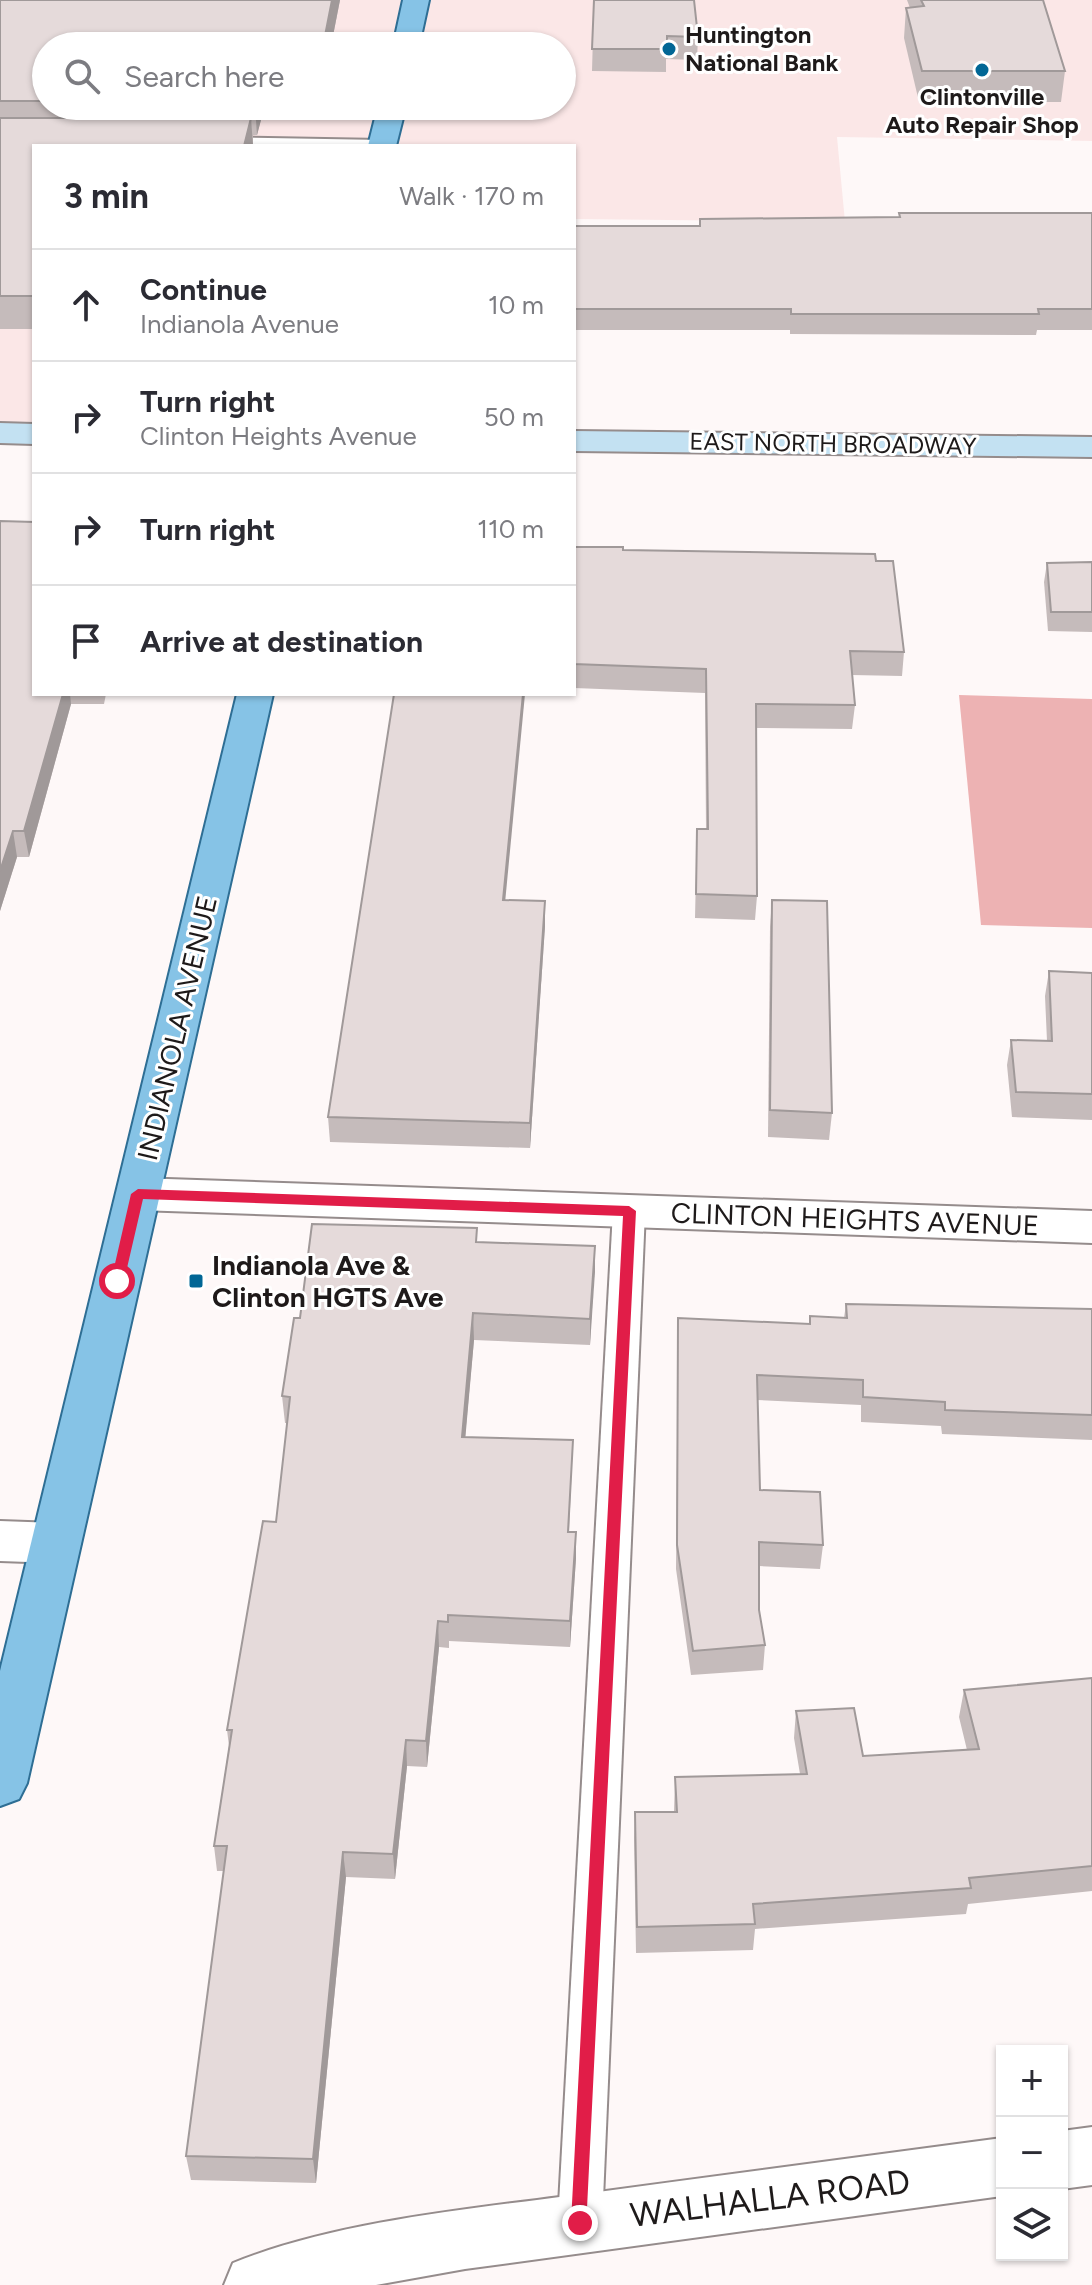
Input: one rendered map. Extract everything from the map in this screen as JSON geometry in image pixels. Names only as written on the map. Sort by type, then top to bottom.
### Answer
[{"type":"main road","points":[[409,32],[416,0]]},
{"type":"main road","points":[[382,144],[388,120]]},
{"type":"main road","points":[[0,433],[32,434]]},
{"type":"main road","name":"EAST NORTH BROADWAY","points":[[576,441],[1092,447]]},
{"type":"main road","name":"INDIANOLA AVENUE","points":[[0,1783],[255,696]]},
{"type":"street","name":"CLINTON HEIGHTS AVENUE","points":[[138,1194],[1092,1227]]},
{"type":"street","points":[[0,1541],[56,1543]]},
{"type":"street","points":[[1068,2159],[1092,2156]]},
{"type":"street","name":"WALHALLA ROAD","points":[[255,2285],[376,2255],[580,2223],[996,2168]]},
{"type":"lane","points":[[186,143],[251,144]]},
{"type":"lane","points":[[580,2223],[629,1211]]},
{"type":"shaded area","points":[[0,0],[1092,0],[1092,141],[837,137],[845,222],[576,219],[576,144],[32,144],[32,424],[0,423]]},
{"type":"shaded area","points":[[959,695],[1092,699],[1092,928],[981,925]]},
{"type":"building","points":[[0,0],[332,0],[326,32],[32,32],[32,101],[0,101]]},
{"type":"building","points":[[594,0],[694,0],[698,37],[667,36],[667,49],[592,49]]},
{"type":"building","name":"Clintonville Auto Repair Shop","points":[[921,0],[1043,0],[1065,71],[922,71],[906,8],[924,6]]},
{"type":"building","points":[[0,118],[250,120],[244,144],[32,144],[32,296],[0,296]]},
{"type":"building","points":[[899,213],[1092,213],[1092,309],[1038,309],[1039,314],[791,314],[791,309],[576,309],[576,226],[700,226],[700,219],[900,217]]},
{"type":"building","points":[[0,521],[32,522],[32,696],[62,696],[24,831],[13,831],[0,871]]},
{"type":"building","points":[[576,547],[875,554],[876,561],[893,561],[904,652],[850,651],[855,705],[756,704],[757,896],[696,894],[697,829],[708,829],[706,669],[576,664]]},
{"type":"building","points":[[1092,562],[1092,612],[1051,612],[1047,563]]},
{"type":"building","points":[[394,696],[523,696],[503,900],[545,901],[530,1123],[328,1117]]},
{"type":"building","points":[[772,900],[827,901],[832,1113],[770,1110]]},
{"type":"building","points":[[1049,971],[1092,973],[1092,1094],[1016,1092],[1011,1040],[1052,1041]]},
{"type":"building","points":[[312,1224],[477,1228],[476,1242],[595,1246],[590,1319],[473,1313],[462,1437],[573,1440],[568,1532],[576,1532],[570,1621],[448,1615],[448,1622],[438,1621],[426,1741],[406,1740],[393,1854],[343,1852],[313,2159],[186,2156],[227,1846],[214,1846],[232,1730],[227,1730],[263,1521],[276,1522],[290,1397],[282,1396],[294,1318],[300,1318]]},
{"type":"building","points":[[846,1304],[1092,1309],[1092,1415],[945,1410],[945,1402],[863,1397],[863,1380],[757,1375],[760,1490],[820,1492],[823,1545],[759,1542],[759,1610],[765,1645],[693,1651],[677,1545],[678,1318],[810,1324],[810,1316],[847,1318]]},
{"type":"building","points":[[1092,1678],[1092,1866],[969,1878],[971,1888],[753,1904],[755,1924],[637,1927],[635,1812],[677,1812],[675,1777],[807,1774],[796,1711],[854,1708],[863,1756],[979,1749],[964,1690]]},
{"type":"place","name":"Huntington National Bank","points":[[669,49]]},
{"type":"place","name":"Clintonville Auto Repair Shop","points":[[982,70]]},
{"type":"place","name":"Indianola Ave & Clinton HGTS Ave","points":[[196,1281]]},
{"type":"route","points":[[117,1281],[138,1194],[629,1211],[580,2223]]}]
